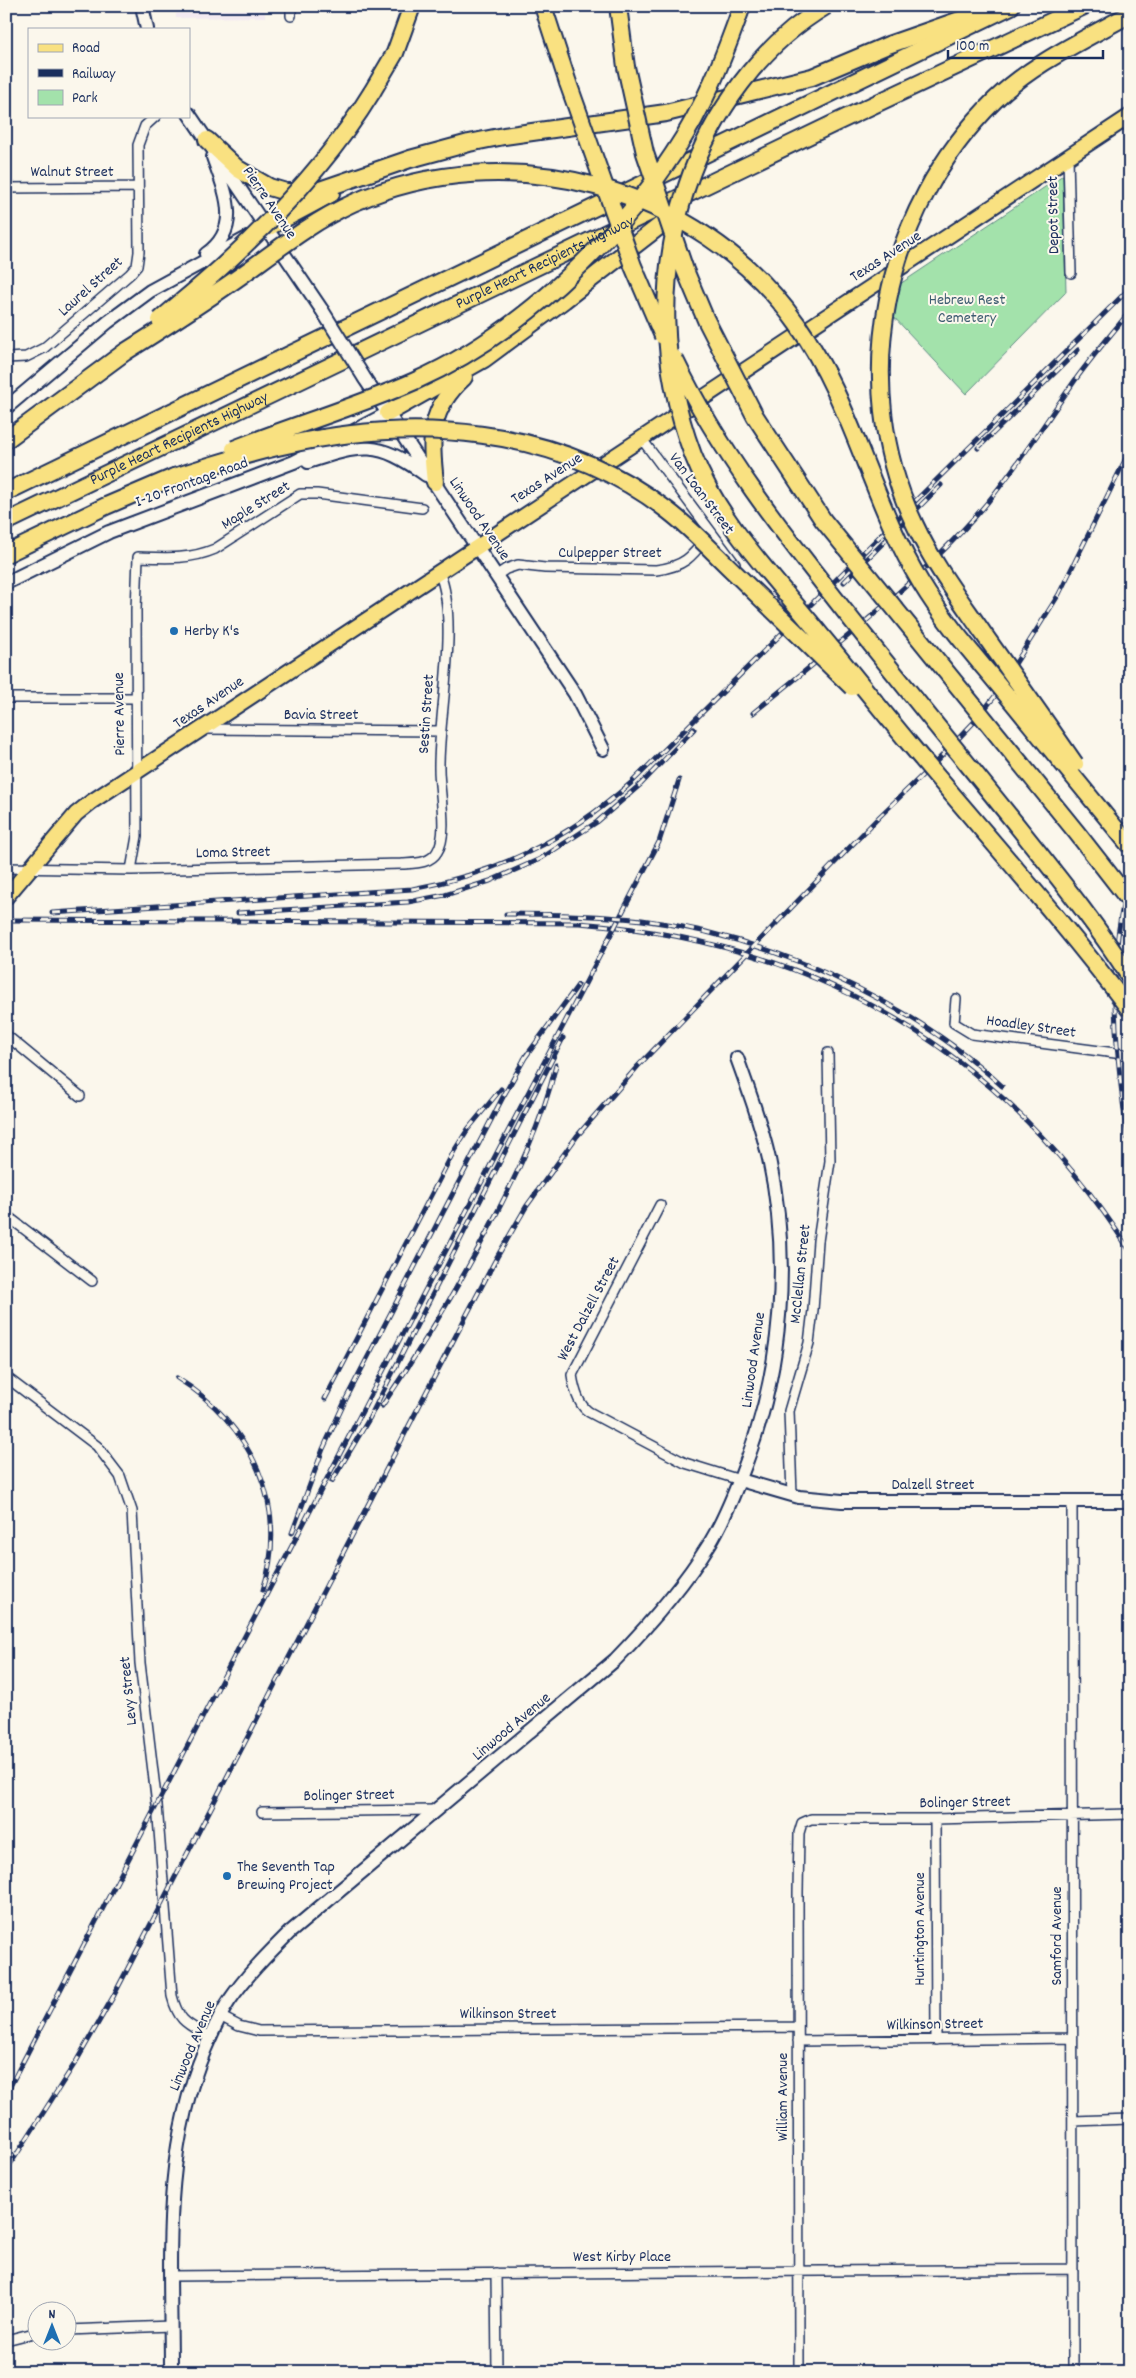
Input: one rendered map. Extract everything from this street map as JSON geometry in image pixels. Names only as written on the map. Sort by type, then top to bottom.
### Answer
[{"type":"highway","points":[[125,352],[230,260],[297,193],[340,141],[372,92],[395,53],[412,6]]},
{"type":"highway","points":[[543,6],[568,83],[648,302],[688,388],[709,424],[750,490],[1044,860],[1111,948],[1130,977]]},
{"type":"highway","points":[[618,6],[626,68],[645,153],[685,270],[710,328],[755,416],[828,526],[1130,901]]},
{"type":"highway","points":[[6,554],[207,460],[416,381],[498,334],[541,300],[593,251],[635,206],[674,153],[713,82],[742,6]]},
{"type":"highway","points":[[826,6],[789,34],[761,60],[737,89],[701,149],[691,173],[673,232],[665,296],[666,345],[676,398],[685,431],[708,487],[743,542],[905,740],[1060,922],[1130,1010]]},
{"type":"highway","points":[[207,140],[238,169],[252,178],[286,192],[302,194],[327,189],[410,159],[469,143],[504,136],[666,113],[812,77],[888,45],[1000,6]]},
{"type":"highway","name":"Purple Heart Recipients Highway","points":[[6,492],[1011,6]]},
{"type":"highway","name":"Purple Heart Recipients Highway","points":[[6,522],[721,177],[1084,6]]},
{"type":"highway","points":[[1130,14],[1055,56],[1016,83],[996,100],[968,130],[943,163],[920,202],[895,268],[883,332],[881,375],[883,403],[891,454],[904,499],[926,546],[953,590],[1130,841]]},
{"type":"highway","points":[[10,437],[125,352],[197,306],[305,230],[331,214],[356,202],[421,181],[460,174],[534,173],[580,181],[616,191],[677,218],[716,242],[762,283],[797,324],[818,357],[844,411],[902,549],[938,611],[1130,846]]},
{"type":"highway","points":[[267,228],[368,174]]},
{"type":"highway","points":[[435,482],[431,442],[438,409],[457,383],[484,359],[564,300],[721,177]]},
{"type":"highway","points":[[388,413],[484,359]]},
{"type":"highway","points":[[174,477],[283,446],[388,431],[476,433],[550,448],[614,475],[668,510],[905,740]]},
{"type":"main road","points":[[142,6],[147,28]]},
{"type":"main road","name":"Pierre Avenue","points":[[190,115],[322,310]]},
{"type":"main road","name":"Texas Avenue","points":[[10,893],[82,808],[1130,116]]},
{"type":"main road","points":[[6,408],[108,322],[214,248],[227,225],[228,198],[207,140]]},
{"type":"main road","points":[[163,283],[267,228]]},
{"type":"main road","name":"Linwood Avenue","points":[[322,310],[365,379],[575,694],[603,749]]},
{"type":"main road","name":"I-20 Frontage Road","points":[[6,583],[108,532],[294,462],[388,413]]},
{"type":"main road","points":[[246,481],[340,452],[366,447],[396,455],[435,482]]},
{"type":"main road","name":"Linwood Avenue","points":[[171,2372],[170,2276],[173,2182],[179,2131],[193,2082],[220,2016],[250,1974],[289,1933],[589,1683],[640,1635],[697,1563],[719,1526],[740,1480],[762,1418],[774,1362],[780,1269],[777,1214],[769,1160],[755,1107],[737,1058]]},
{"type":"main road","name":"Dalzell Street","points":[[740,1480],[792,1495],[856,1502],[1130,1501]]},
{"type":"street","name":"Laurel Street","points":[[6,358],[26,357],[44,348],[137,266],[139,252],[139,138],[145,126],[154,118]]},
{"type":"street","name":"Depot Street","points":[[1068,157],[1071,273]]},
{"type":"street","name":"Walnut Street","points":[[6,188],[138,187]]},
{"type":"street","name":"Van Loan Street","points":[[641,438],[738,568]]},
{"type":"street","name":"Maple Street","points":[[138,558],[184,558],[203,554],[215,549],[300,494],[317,494],[422,508]]},
{"type":"street","name":"Culpepper Street","points":[[497,575],[506,569],[518,565],[545,568],[656,570],[670,568],[688,559],[711,532]]},
{"type":"street","name":"Pierre Avenue","points":[[131,870],[136,843],[138,558]]},
{"type":"street","name":"Sestin Street","points":[[434,856],[439,847],[442,834],[439,769],[447,633],[445,588],[439,572]]},
{"type":"street","points":[[6,698],[136,698]]},
{"type":"street","name":"Bavia Street","points":[[200,729],[440,731]]},
{"type":"street","name":"Loma Street","points":[[6,868],[131,870],[402,864],[424,861],[434,856]]},
{"type":"street","name":"Hoadley Street","points":[[956,999],[954,1022],[972,1034],[1130,1054]]},
{"type":"street","points":[[6,1035],[80,1096]]},
{"type":"street","name":"McClellan Street","points":[[792,1495],[788,1411],[809,1343],[814,1310],[818,1241],[830,1160],[828,1053]]},
{"type":"street","name":"West Dalzell Street","points":[[660,1206],[572,1375],[575,1390],[584,1409],[685,1462],[740,1480]]},
{"type":"street","points":[[6,1215],[92,1281]]},
{"type":"street","name":"Levy Street","points":[[6,1377],[97,1446],[110,1460],[128,1493],[132,1511],[140,1663],[156,1804],[172,1996],[176,2013],[184,2022],[210,2037]]},
{"type":"street","name":"Samford Avenue","points":[[1072,1501],[1071,2038],[1073,2121],[1073,2372]]},
{"type":"street","name":"Bolinger Street","points":[[262,1812],[436,1810]]},
{"type":"street","name":"Bolinger Street","points":[[802,1823],[811,1819],[935,1819],[1130,1814]]},
{"type":"street","name":"Huntington Avenue","points":[[935,1819],[936,2040]]},
{"type":"street","name":"William Avenue","points":[[799,2372],[799,1833],[802,1823]]},
{"type":"street","name":"Wilkinson Street","points":[[220,2016],[240,2026],[259,2031],[798,2027]]},
{"type":"street","name":"Wilkinson Street","points":[[798,2041],[1071,2038]]},
{"type":"street","points":[[1073,2121],[1130,2119]]},
{"type":"street","name":"West Kirby Place","points":[[170,2276],[1073,2269]]},
{"type":"street","points":[[496,2273],[497,2372]]},
{"type":"street","points":[[78,2330],[171,2326]]},
{"type":"street","points":[[6,2340],[28,2334]]},
{"type":"shaded area","points":[[176,6],[265,6],[265,17],[176,18]]},
{"type":"green space","name":"Hebrew Rest Cemetery","points":[[1063,175],[1066,292],[966,394],[891,314],[897,286]]},
{"type":"railway","points":[[52,913],[412,889],[473,874],[502,864],[555,838],[606,804],[631,783],[1130,288]]},
{"type":"railway","points":[[753,713],[843,641],[901,591],[956,537],[1006,479],[1092,357],[1130,311]]},
{"type":"railway","points":[[978,448],[1078,350]]},
{"type":"railway","points":[[6,2171],[77,2060],[113,1997],[430,1385],[497,1257],[526,1207],[577,1136],[638,1066],[880,816],[976,720],[995,696],[1059,594],[1130,450]]},
{"type":"railway","points":[[844,582],[941,485]]},
{"type":"railway","points":[[238,913],[408,902],[445,895],[490,881],[540,859],[597,822],[641,784],[694,729]]},
{"type":"railway","points":[[6,2094],[659,842],[679,780]]},
{"type":"railway","points":[[1130,879],[1122,912],[1115,980],[1115,1016],[1121,1087],[1130,1155]]},
{"type":"railway","points":[[506,914],[574,915],[642,920],[690,928],[786,957],[834,977],[880,1000],[924,1026],[965,1055],[1002,1086]]},
{"type":"railway","points":[[6,920],[579,923],[665,934],[747,954],[824,982],[895,1019],[962,1064],[1023,1118],[1079,1180],[1130,1251]]},
{"type":"railway","points":[[524,1059],[578,985]]},
{"type":"railway","points":[[332,1481],[369,1419],[563,1038]]},
{"type":"railway","points":[[292,1533],[323,1449],[346,1399],[527,1054]]},
{"type":"railway","points":[[382,1406],[438,1320],[498,1210],[536,1129],[556,1065]]},
{"type":"railway","points":[[325,1399],[454,1151],[468,1129],[501,1089]]},
{"type":"railway","points":[[177,1378],[203,1397],[225,1419],[244,1443],[258,1469],[267,1498],[271,1527],[270,1558],[263,1590]]},
{"type":"place","name":"Herby K's","points":[[174,631]]},
{"type":"place","name":"The Seventh Tap Brewing Project","points":[[227,1876]]}]
